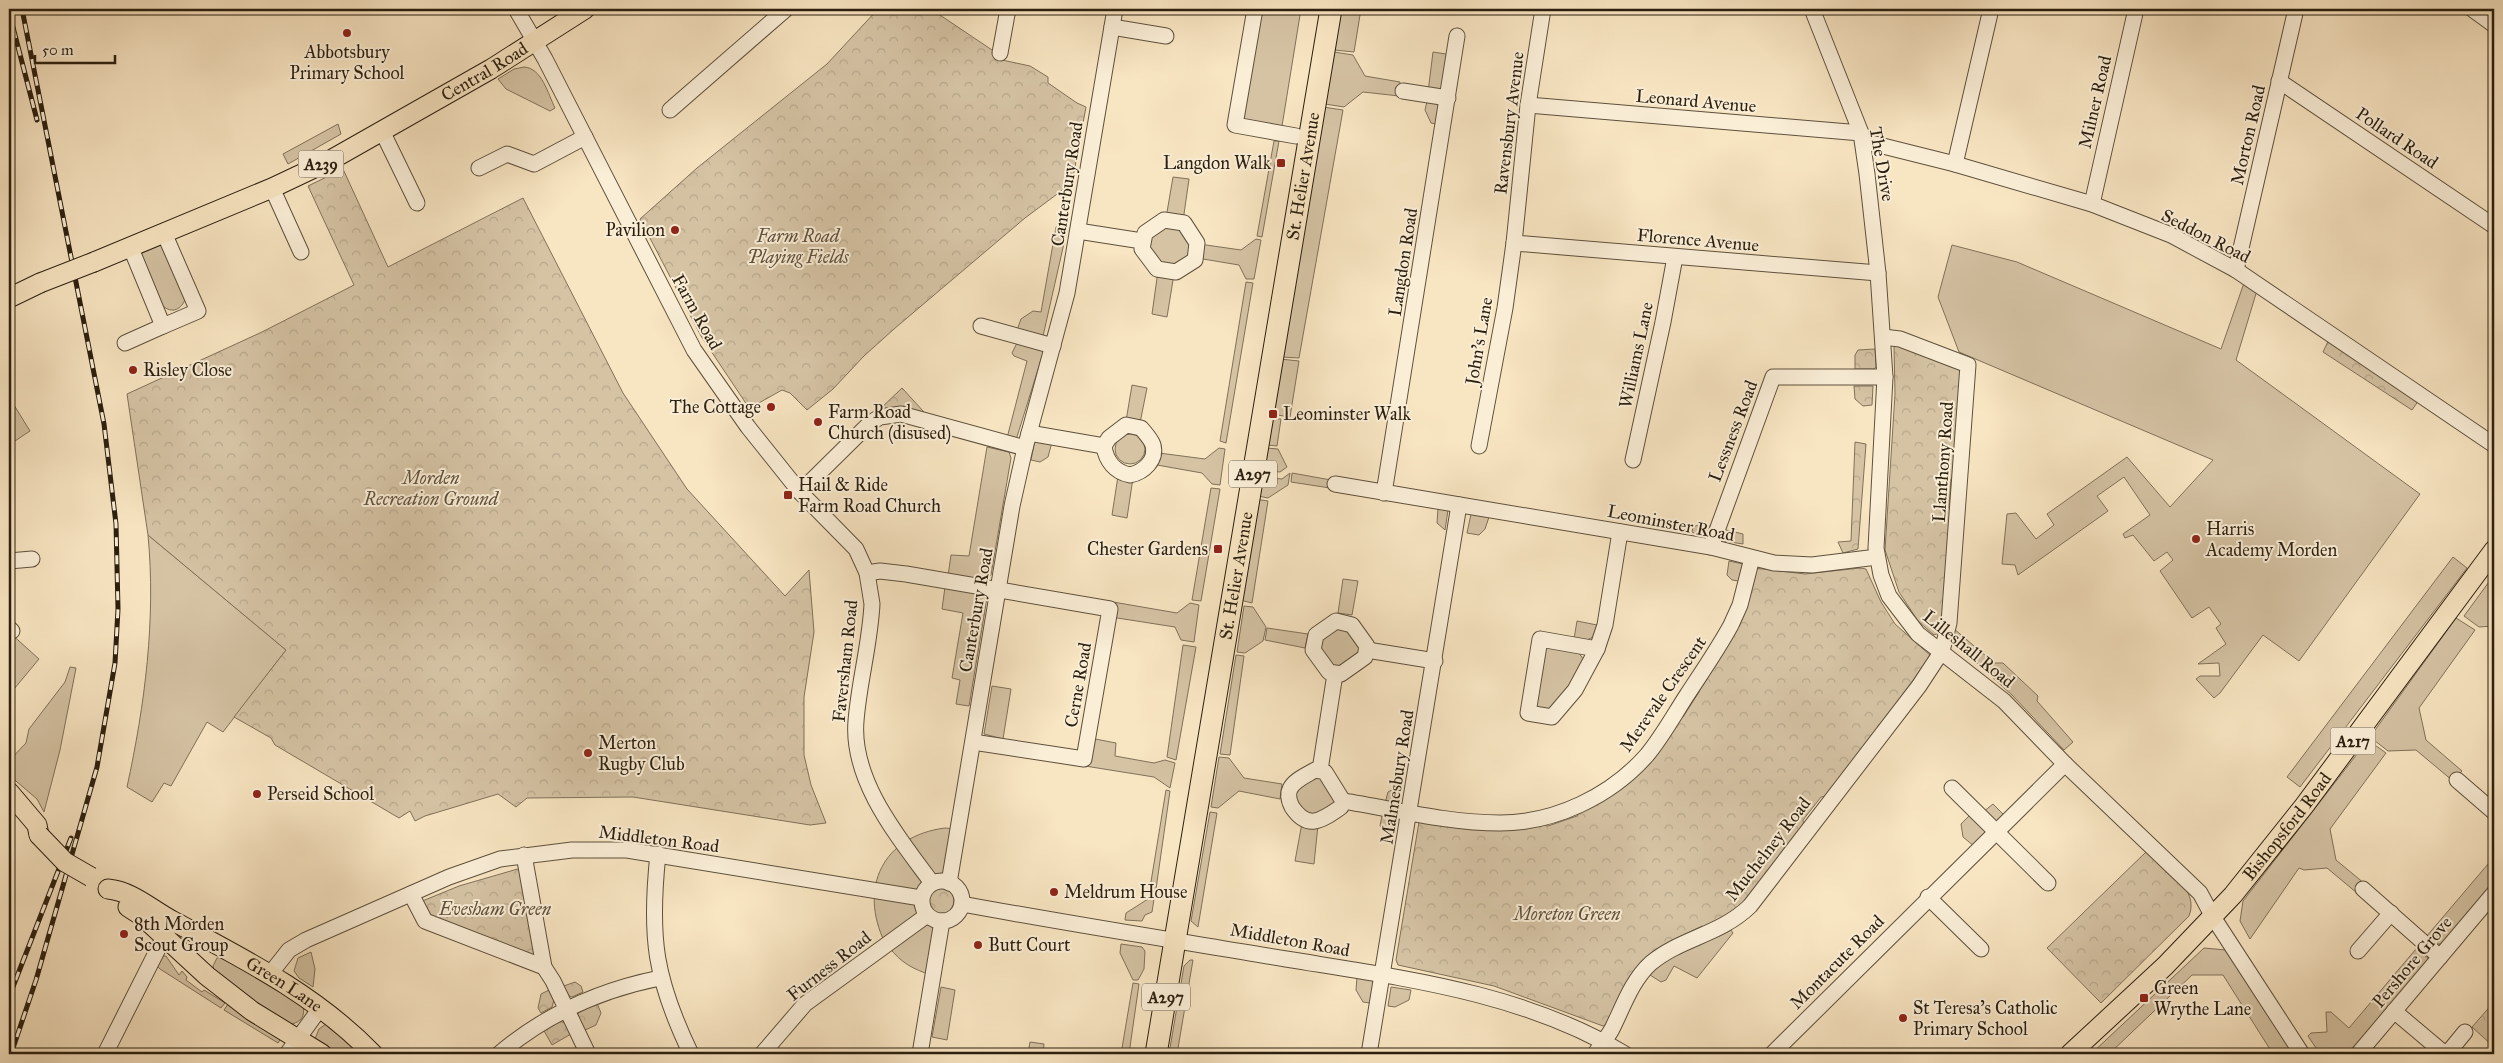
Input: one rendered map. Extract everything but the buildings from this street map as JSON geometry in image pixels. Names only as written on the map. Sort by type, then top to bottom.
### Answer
[{"type":"highway","name":"St. Helier Avenue","points":[[1156,1054],[1169,939],[1316,9]]},
{"type":"highway","name":"St. Helier Avenue","points":[[1143,1054],[1169,939],[1331,9]]},
{"type":"main road","name":"Central Road","points":[[9,298],[40,283],[272,188],[329,161],[535,41],[585,9]]},
{"type":"main road","name":"Bishopsford Road","points":[[2070,1054],[2165,966],[2213,917],[2304,806],[2494,550]]},
{"type":"main road","points":[[9,792],[37,825],[39,834]]},
{"type":"main road","points":[[9,812],[29,830],[39,834]]},
{"type":"main road","name":"Green Lane","points":[[39,834],[65,862],[108,889],[122,890],[168,928],[207,976],[252,1011],[322,1054]]},
{"type":"main road","name":"Green Lane","points":[[168,928],[204,936],[224,950],[270,974],[321,1007],[373,1054]]},
{"type":"main road","points":[[207,976],[207,966],[212,958],[224,950]]},
{"type":"street","name":"Farm Road","points":[[516,9],[535,41],[694,350],[748,427],[800,492],[856,549],[867,573]]},
{"type":"street","points":[[670,110],[786,9]]},
{"type":"street","points":[[1000,54],[1008,9]]},
{"type":"street","name":"Canterbury Road","points":[[949,883],[1012,506],[1025,448],[1067,294],[1115,9]]},
{"type":"street","name":"St. Helier Avenue","points":[[1255,9],[1235,125],[1296,136]]},
{"type":"street","name":"Ravensbury Avenue","points":[[1514,243],[1528,104],[1543,9]]},
{"type":"street","name":"The Drive","points":[[1812,9],[1862,137],[1878,273]]},
{"type":"street","points":[[1955,164],[1991,9]]},
{"type":"street","name":"Milner Road","points":[[2092,204],[2136,9]]},
{"type":"street","name":"Morton Road","points":[[2236,270],[2296,9]]},
{"type":"street","points":[[2472,9],[2494,26]]},
{"type":"street","points":[[1112,27],[1166,36]]},
{"type":"street","name":"Langdon Road","points":[[1384,493],[1457,36]]},
{"type":"street","name":"Pollard Road","points":[[2280,81],[2494,226]]},
{"type":"street","points":[[1403,91],[1448,98]]},
{"type":"street","name":"Leonard Avenue","points":[[1528,104],[1862,137]]},
{"type":"street","points":[[382,131],[417,203]]},
{"type":"street","points":[[479,168],[507,154],[534,164],[585,137]]},
{"type":"street","name":"Seddon Road","points":[[1862,137],[2092,204],[2171,235],[2236,270],[2494,444]]},
{"type":"street","points":[[272,188],[302,252]]},
{"type":"street","points":[[1078,231],[1142,242]]},
{"type":"street","points":[[125,343],[198,311],[164,233]]},
{"type":"street","name":"Florence Avenue","points":[[1514,243],[1878,273]]},
{"type":"street","name":"John's Lane","points":[[1479,446],[1505,308],[1514,243]]},
{"type":"street","points":[[130,246],[163,326]]},
{"type":"street","name":"Williams Lane","points":[[1633,460],[1675,257]]},
{"type":"street","name":"Lilleshall Road","points":[[1878,273],[1885,377],[1876,530],[1877,557],[1884,585],[1895,605],[1918,634],[1995,693],[2065,764],[2180,871],[2206,900],[2213,917]]},
{"type":"street","points":[[980,326],[1053,346]]},
{"type":"street","name":"Llanthony Road","points":[[1883,337],[1900,339],[1968,365],[1949,622],[1942,651]]},
{"type":"street","name":"Lessness Road","points":[[1711,547],[1773,377],[1885,377]]},
{"type":"street","points":[[800,492],[870,423],[890,415],[902,414],[1025,448]]},
{"type":"street","points":[[1029,433],[1104,446]]},
{"type":"street","points":[[1335,484],[1458,505]]},
{"type":"street","name":"Leominster Road","points":[[1458,505],[1711,547],[1774,563],[1812,565],[1877,557]]},
{"type":"street","name":"Malmesbury Road","points":[[1369,1054],[1435,661],[1458,505]]},
{"type":"street","points":[[1597,649],[1540,639],[1528,713],[1552,717],[1579,685],[1597,649],[1606,624],[1620,532]]},
{"type":"street","name":"Merevale Crescent","points":[[1343,800],[1471,822],[1522,822],[1580,806],[1613,785],[1640,762],[1658,741],[1722,642],[1740,605],[1752,558]]},
{"type":"street","points":[[9,562],[32,559]]},
{"type":"street","points":[[867,573],[880,571],[906,574],[999,590]]},
{"type":"street","name":"Faversham Road","points":[[867,573],[872,604],[856,723],[859,752],[867,781],[884,817],[932,883]]},
{"type":"street","name":"Cerne Road","points":[[973,742],[1084,759],[1110,609],[999,590]]},
{"type":"street","points":[[1336,621],[1352,624],[1367,646],[1367,650],[1365,657],[1341,674],[1335,674],[1329,672],[1314,650],[1316,635],[1336,621]]},
{"type":"street","points":[[1367,650],[1435,661]]},
{"type":"street","name":"Muchelney Road","points":[[1599,1048],[1637,981],[1650,964],[1669,952],[1729,924],[1750,906],[1919,686],[1942,651]]},
{"type":"street","points":[[1320,770],[1335,674]]},
{"type":"street","name":"Montacute Road","points":[[1772,1054],[1928,897],[2065,764]]},
{"type":"street","points":[[1320,770],[1325,772],[1343,800],[1341,807],[1320,820],[1307,821],[1297,813],[1288,800],[1290,789],[1301,778],[1320,770]]},
{"type":"street","points":[[2457,780],[2494,812]]},
{"type":"street","points":[[1952,788],[2048,883]]},
{"type":"street","name":"Middleton Road","points":[[270,974],[289,950],[306,940],[476,867],[524,855],[588,849],[658,854],[922,898]]},
{"type":"street","points":[[658,854],[654,894],[654,941],[660,978],[673,1016],[691,1054]]},
{"type":"street","points":[[524,855],[544,967],[553,981],[588,1054]]},
{"type":"street","points":[[939,881],[949,883],[960,891],[962,904],[957,914],[942,922],[926,916],[922,898],[924,890],[932,883],[939,881]]},
{"type":"street","points":[[2363,889],[2440,957]]},
{"type":"street","name":"Pershore Grove","points":[[2358,1054],[2494,893]]},
{"type":"street","points":[[411,894],[425,921],[544,967]]},
{"type":"street","points":[[1928,897],[1981,949]]},
{"type":"street","name":"Middleton Road","points":[[962,904],[1454,988],[1542,1014],[1599,1048],[1625,1054]]},
{"type":"street","points":[[2358,950],[2391,913]]},
{"type":"street","name":"Furness Road","points":[[762,1054],[805,1004],[926,916]]},
{"type":"street","points":[[2213,917],[2302,1054]]},
{"type":"street","points":[[920,1054],[942,922]]},
{"type":"street","points":[[106,1054],[168,928]]},
{"type":"street","points":[[499,1054],[523,1035],[565,1009],[623,986],[660,978]]},
{"type":"street","points":[[287,1054],[321,1007]]},
{"type":"street","points":[[2394,1011],[2446,1054],[2465,1032]]},
{"type":"green space","name":"Farm Road Playing Fields","points":[[878,9],[931,9],[992,50],[1002,60],[1030,66],[1048,77],[1048,83],[1086,107],[1072,183],[1025,218],[894,329],[864,356],[833,389],[807,410],[790,393],[782,390],[757,404],[753,414],[701,336],[640,219],[697,168],[827,64]]},
{"type":"green space","points":[[1259,9],[1301,9],[1282,126],[1243,120]]},
{"type":"green space","points":[[1341,9],[1361,9],[1354,52],[1334,50]]},
{"type":"green space","points":[[1334,52],[1353,55],[1365,76],[1400,82],[1399,96],[1363,92],[1344,107],[1325,104]]},
{"type":"green space","points":[[1433,52],[1452,55],[1447,96],[1428,92]]},
{"type":"green space","points":[[530,68],[540,77],[555,108],[550,111],[506,89],[498,79],[514,69]]},
{"type":"green space","points":[[1428,97],[1446,100],[1442,125],[1431,123],[1425,110]]},
{"type":"green space","points":[[1323,107],[1343,110],[1299,358],[1281,357]]},
{"type":"green space","points":[[338,124],[341,134],[288,164],[283,154]]},
{"type":"green space","points":[[1274,141],[1279,141],[1262,237],[1257,236]]},
{"type":"green space","name":"Morden Recreation Ground","points":[[343,169],[388,267],[523,198],[623,393],[687,489],[785,596],[809,570],[814,632],[804,697],[804,755],[811,785],[826,823],[810,825],[633,797],[527,798],[516,807],[498,794],[425,816],[415,821],[410,811],[399,818],[275,745],[271,738],[234,717],[286,650],[148,535],[127,394],[262,332],[354,285],[308,186]]},
{"type":"green space","points":[[1173,177],[1189,179],[1183,221],[1166,218]]},
{"type":"green space","points":[[1165,223],[1183,226],[1194,243],[1192,258],[1175,269],[1158,266],[1144,248],[1147,235]]},
{"type":"green space","points":[[1056,227],[1067,230],[1043,336],[1017,330],[1021,319],[1033,311],[1041,312]]},
{"type":"green space","points":[[1256,239],[1261,240],[1254,279],[1246,279],[1239,265],[1197,258],[1199,244],[1241,250]]},
{"type":"green space","points":[[161,245],[185,300],[178,309],[174,310],[168,309],[161,304],[140,254]]},
{"type":"green space","name":"Harris Academy Morden","points":[[1952,245],[2017,262],[2221,349],[2245,280],[2258,287],[2236,360],[2420,494],[2299,661],[2263,635],[2220,693],[2214,698],[2196,679],[2200,676],[2220,676],[2219,663],[2198,664],[2226,644],[2216,628],[2221,624],[2209,607],[2192,618],[2160,571],[2173,560],[2167,552],[2154,561],[2133,535],[2125,538],[2123,534],[2150,515],[2124,477],[2097,496],[2108,511],[2018,575],[2015,565],[2002,564],[2007,514],[2016,513],[2036,539],[2054,525],[2047,514],[2127,457],[2170,507],[2213,460],[1959,352],[1938,297]]},
{"type":"green space","points":[[1158,271],[1174,274],[1167,317],[1152,314]]},
{"type":"green space","points":[[1246,282],[1253,283],[1226,443],[1220,441]]},
{"type":"green space","points":[[2331,335],[2421,397],[2412,410],[2323,352]]},
{"type":"green space","points":[[1018,341],[1044,350],[1016,440],[1007,438],[1027,361],[1014,356],[1012,353]]},
{"type":"green space","points":[[1899,344],[1957,367],[1961,373],[1956,474],[1951,479],[1949,508],[1954,514],[1947,603],[1939,633],[1934,635],[1918,621],[1899,592],[1885,550],[1895,394],[1894,345]]},
{"type":"green space","points":[[1875,349],[1876,367],[1874,369],[1855,369],[1855,355],[1858,350]]},
{"type":"green space","points":[[1280,359],[1299,361],[1290,417],[1271,414]]},
{"type":"green space","points":[[1132,385],[1147,388],[1140,423],[1126,421]]},
{"type":"green space","points":[[1854,386],[1873,386],[1872,405],[1863,406],[1855,399]]},
{"type":"green space","points":[[902,388],[924,412],[923,418],[879,410]]},
{"type":"green space","points":[[9,397],[30,431],[9,445]]},
{"type":"green space","points":[[1271,419],[1281,419],[1277,446],[1267,445]]},
{"type":"green space","points":[[1130,434],[1141,438],[1145,449],[1141,460],[1130,464],[1119,460],[1115,449],[1119,438]]},
{"type":"green space","points":[[1035,440],[1052,442],[1048,457],[1040,462],[1031,460]]},
{"type":"green space","points":[[1855,442],[1866,444],[1858,549],[1843,553],[1838,542],[1851,541]]},
{"type":"green space","points":[[987,447],[1009,452],[1011,458],[991,575],[982,580],[948,576],[951,555],[969,556]]},
{"type":"green space","points":[[1219,448],[1225,449],[1220,485],[1212,484],[1202,473],[1157,465],[1159,453],[1205,459]]},
{"type":"green space","points":[[1266,448],[1278,449],[1287,467],[1280,472],[1262,470]]},
{"type":"green space","points":[[1290,473],[1288,485],[1268,498],[1258,496],[1261,477],[1282,479]]},
{"type":"green space","points":[[1292,473],[1331,480],[1330,488],[1291,482]]},
{"type":"green space","points":[[1118,476],[1133,478],[1127,518],[1112,515]]},
{"type":"green space","points":[[1211,488],[1220,489],[1201,601],[1192,600]]},
{"type":"green space","points":[[1255,499],[1268,501],[1252,603],[1240,600]]},
{"type":"green space","points":[[1438,509],[1448,510],[1445,530],[1437,523]]},
{"type":"green space","points":[[1471,514],[1489,517],[1485,529],[1479,535],[1467,533]]},
{"type":"green space","points":[[1701,524],[1743,534],[1743,544],[1705,538],[1692,532],[1693,527]]},
{"type":"green space","points":[[148,535],[286,650],[223,732],[207,722],[171,786],[164,783],[152,802],[127,787],[144,693],[150,630],[151,598]]},
{"type":"green space","points":[[2453,557],[2467,568],[2300,787],[2287,777]]},
{"type":"green space","points":[[1729,561],[1743,564],[1739,581],[1732,580],[1727,575]]},
{"type":"green space","name":"Moreton Green","points":[[1754,568],[1805,574],[1866,569],[1881,602],[1895,624],[1931,656],[1828,796],[1821,797],[1803,820],[1804,828],[1747,903],[1708,930],[1702,926],[1671,941],[1611,1023],[1603,1026],[1494,986],[1398,965],[1396,960],[1419,822],[1542,823],[1548,826],[1577,816],[1580,810],[1676,719],[1683,717],[1699,692],[1697,685]]},
{"type":"green space","points":[[2494,575],[2494,626],[2479,627],[2464,616]]},
{"type":"green space","points":[[1343,579],[1358,581],[1352,615],[1338,613]]},
{"type":"green space","points":[[945,587],[986,595],[987,598],[969,706],[956,704],[960,680],[952,678],[963,613],[942,609]]},
{"type":"green space","points":[[1113,602],[1177,613],[1190,603],[1199,605],[1194,642],[1181,640],[1175,627],[1111,617]]},
{"type":"green space","points":[[1244,606],[1253,607],[1266,627],[1263,641],[1245,653],[1237,652]]},
{"type":"green space","points":[[2456,618],[2475,630],[2419,708],[2426,740],[2462,771],[2453,781],[2416,750],[2388,751],[2370,737]]},
{"type":"green space","points":[[1577,621],[1597,625],[1593,637],[1587,640],[1574,639]]},
{"type":"green space","points":[[1337,626],[1355,634],[1362,656],[1333,670],[1318,648],[1322,636]]},
{"type":"green space","points":[[1267,628],[1308,634],[1305,648],[1265,640]]},
{"type":"green space","points":[[1953,628],[1994,663],[2003,663],[2038,696],[2037,701],[2073,742],[2064,750],[2013,696],[1954,642]]},
{"type":"green space","points":[[9,632],[39,659],[9,695]]},
{"type":"green space","points":[[1183,645],[1196,647],[1176,760],[1167,757]]},
{"type":"green space","points":[[1546,648],[1578,652],[1584,660],[1570,686],[1549,710],[1535,707]]},
{"type":"green space","points":[[1236,655],[1244,656],[1230,755],[1220,754]]},
{"type":"green space","points":[[70,667],[76,668],[60,750],[44,812],[37,799],[9,775],[9,761],[26,743],[29,729],[65,682]]},
{"type":"green space","points":[[992,686],[1011,689],[1003,739],[984,734]]},
{"type":"green space","points":[[1090,738],[1116,743],[1115,756],[1154,763],[1165,760],[1175,763],[1170,788],[1154,777],[1085,766]]},
{"type":"green space","points":[[2368,740],[2386,753],[2330,829],[2336,860],[2365,884],[2357,893],[2327,868],[2304,870],[2299,868],[2250,939],[2240,921],[2243,901]]},
{"type":"green space","points":[[1219,757],[1229,758],[1244,778],[1282,784],[1280,799],[1239,791],[1218,808],[1211,807]]},
{"type":"green space","points":[[1320,774],[1337,805],[1309,818],[1296,806],[1294,791]]},
{"type":"green space","points":[[1401,785],[1397,805],[1385,803],[1388,792]]},
{"type":"green space","points":[[1166,790],[1170,791],[1155,896],[1149,894]]},
{"type":"green space","points":[[1993,804],[2007,818],[1975,847],[1963,837],[1961,824],[1973,812],[1978,816]]},
{"type":"green space","points":[[1210,812],[1217,813],[1198,927],[1191,921]]},
{"type":"green space","points":[[1382,815],[1395,817],[1393,834],[1380,826]]},
{"type":"green space","points":[[1302,823],[1318,825],[1314,864],[1295,861]]},
{"type":"green space","points":[[945,828],[957,829],[949,878],[932,879],[921,887],[916,900],[919,916],[885,943],[877,922],[874,903],[876,884],[882,868],[892,853],[906,841],[924,833]]},
{"type":"green space","points":[[2147,851],[2171,871],[2185,888],[2190,897],[2189,916],[2101,1003],[2047,948]]},
{"type":"green space","points":[[2494,857],[2494,887],[2444,944],[2436,944],[2426,937]]},
{"type":"green space","name":"Evesham Green","points":[[521,868],[536,949],[534,957],[432,920],[420,902],[459,886]]},
{"type":"green space","points":[[941,888],[950,892],[954,901],[950,910],[941,914],[932,910],[928,901],[932,892]]},
{"type":"green space","points":[[1148,899],[1154,899],[1152,912],[1145,915],[1142,921],[1125,920],[1126,913]]},
{"type":"green space","points":[[925,921],[933,926],[940,927],[931,975],[908,965],[889,947]]},
{"type":"green space","points":[[1731,930],[1733,933],[1697,978],[1674,966],[1666,980],[1661,982],[1650,975],[1667,959]]},
{"type":"green space","points":[[1121,944],[1142,947],[1145,951],[1144,969],[1138,980],[1133,980],[1120,953]]},
{"type":"green space","points":[[2204,948],[2226,950],[2290,1050],[2286,1054],[2273,1054],[2223,975],[2192,975],[2109,1054],[2091,1054]]},
{"type":"green space","points":[[2416,949],[2428,958],[2429,965],[2353,1054],[2320,1054],[2308,1036],[2311,1033],[2327,1032],[2326,1012],[2331,1012],[2349,1028]]},
{"type":"green space","points":[[311,952],[315,969],[313,987],[299,978],[294,971],[298,958]]},
{"type":"green space","points":[[163,956],[166,956],[179,975],[182,971],[187,977],[186,980],[202,992],[204,990],[225,1003],[221,1008],[160,969],[157,966]]},
{"type":"green space","points":[[225,956],[303,1006],[304,1010],[300,1020],[286,1024],[214,972],[213,966],[217,958]]},
{"type":"green space","points":[[1190,960],[1193,960],[1177,1054],[1169,1054],[1184,966]]},
{"type":"green space","points":[[1357,977],[1374,981],[1370,1003],[1363,1002],[1356,990]]},
{"type":"green space","points":[[575,982],[581,986],[583,992],[572,997],[564,994],[561,987]]},
{"type":"green space","points":[[1133,983],[1139,984],[1129,1054],[1121,1054]]},
{"type":"green space","points":[[941,987],[955,990],[947,1040],[932,1037]]},
{"type":"green space","points":[[1391,987],[1411,990],[1409,1000],[1395,1007],[1388,1006]]},
{"type":"green space","points":[[549,990],[554,1000],[552,1007],[541,1013],[538,1008],[541,994]]},
{"type":"green space","points":[[2494,1002],[2494,1047],[2472,1027]]},
{"type":"green space","points":[[597,1003],[601,1013],[596,1025],[583,1031],[577,1018],[579,1010]]},
{"type":"green space","points":[[228,1004],[281,1038],[278,1043],[224,1010]]},
{"type":"green space","points":[[558,1021],[566,1023],[571,1034],[552,1045],[543,1029]]},
{"type":"green space","points":[[326,1024],[367,1054],[329,1054],[315,1039],[319,1029]]},
{"type":"green space","points":[[1030,1042],[1044,1044],[1043,1054],[1028,1054]]},
{"type":"railway","points":[[11,1054],[36,980],[97,767],[115,663],[118,609],[116,524],[104,424],[22,9]]},
{"type":"railway","points":[[9,12],[37,120]]},
{"type":"railway","points":[[9,997],[71,838]]},
{"type":"place","name":"Abbotsbury Primary School","points":[[347,33]]},
{"type":"place","name":"Langdon Walk","points":[[1281,163]]},
{"type":"place","name":"Pavilion","points":[[675,230]]},
{"type":"place","name":"Risley Close","points":[[133,370]]},
{"type":"place","name":"The Cottage","points":[[771,407]]},
{"type":"place","name":"Leominster Walk","points":[[1273,414]]},
{"type":"place","name":"Farm Road Church (disused)","points":[[818,422]]},
{"type":"place","name":"Hail & Ride Farm Road Church","points":[[788,495]]},
{"type":"place","name":"Harris Academy Morden","points":[[2196,539]]},
{"type":"place","name":"Chester Gardens","points":[[1218,549]]},
{"type":"place","name":"Merton Rugby Club","points":[[588,753]]},
{"type":"place","name":"Perseid School","points":[[257,794]]},
{"type":"place","name":"Meldrum House","points":[[1054,892]]},
{"type":"place","name":"8th Morden Scout Group","points":[[124,934]]},
{"type":"place","name":"Butt Court","points":[[978,945]]},
{"type":"place","name":"Green Wrythe Lane","points":[[2144,998]]},
{"type":"place","name":"St Teresa's Catholic Primary School","points":[[1903,1018]]}]
